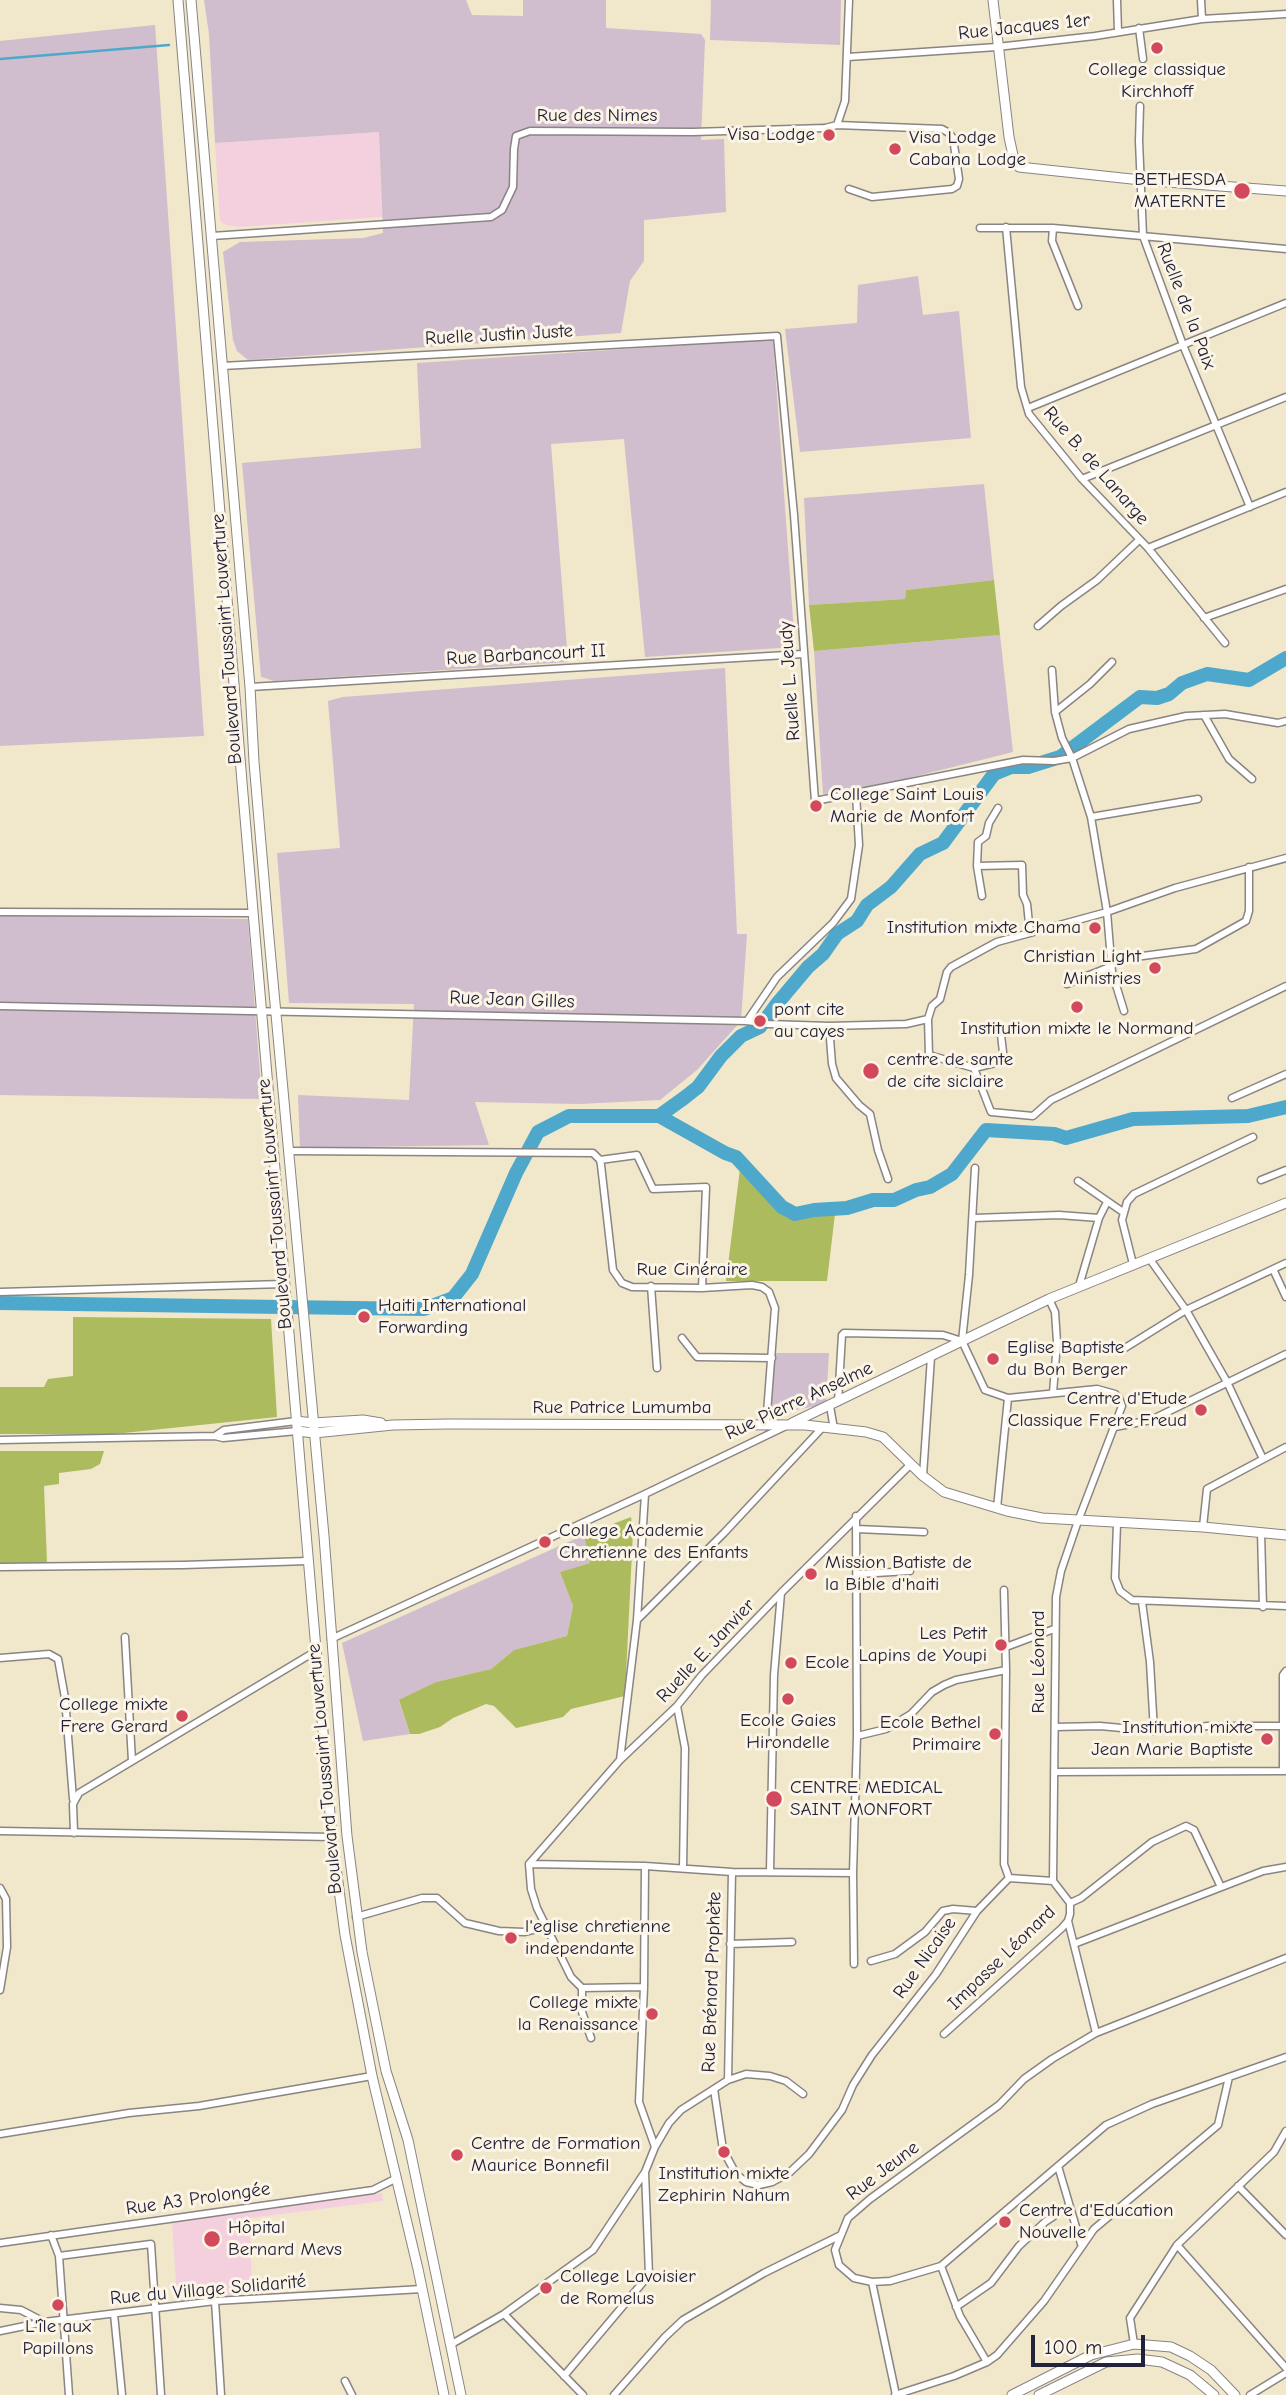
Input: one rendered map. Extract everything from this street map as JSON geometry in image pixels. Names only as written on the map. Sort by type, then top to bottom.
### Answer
[{"type":"main road","name":"Boulevard Toussaint Louverture","points":[[178,0],[332,1837],[345,1935],[372,2077],[444,2395]]},
{"type":"main road","name":"Boulevard Toussaint Louverture","points":[[191,0],[346,1836],[356,1917],[386,2071],[408,2140],[461,2395]]},
{"type":"main road","points":[[993,0],[1009,137],[1019,167],[1286,191]]},
{"type":"main road","name":"Rue Pierre Anselme","points":[[789,1424],[1049,1299],[1286,1203]]},
{"type":"main road","name":"Rue Patrice Lumumba","points":[[296,1426],[313,1428],[363,1420],[393,1425],[789,1424],[866,1432],[883,1437],[923,1476],[944,1492],[997,1508],[1042,1518],[1203,1527],[1286,1535]]},
{"type":"main road","points":[[332,1837],[346,1836]]},
{"type":"main road","points":[[422,2289],[439,2285]]},
{"type":"main road","points":[[1012,2395],[1091,2355],[1134,2344],[1171,2347],[1190,2356],[1210,2370],[1235,2395]]},
{"type":"main road","points":[[1039,2395],[1106,2362],[1138,2359],[1162,2362],[1190,2375],[1214,2395]]},
{"type":"street","points":[[849,0],[849,57],[845,101],[837,125],[942,129],[953,138],[959,179],[952,190],[872,197],[849,189]]},
{"type":"street","points":[[1116,0],[1118,32]]},
{"type":"street","points":[[1201,0],[1202,19]]},
{"type":"street","name":"Rue Jacques 1er","points":[[849,57],[997,47],[1202,19],[1286,14]]},
{"type":"street","points":[[1139,27],[1143,59]]},
{"type":"street","name":"Ruelle de la Paix","points":[[1140,106],[1143,236],[1183,345],[1250,507]]},
{"type":"street","name":"Rue des Nimes","points":[[212,236],[491,217],[502,210],[513,187],[516,136],[530,131],[694,132],[825,128],[837,125]]},
{"type":"street","name":"Rue B. de Lanarge","points":[[1006,227],[1021,387],[1029,414],[1082,479],[1147,548],[1225,643]]},
{"type":"street","points":[[980,228],[1053,228],[1286,249]]},
{"type":"street","points":[[1053,228],[1052,240],[1078,306]]},
{"type":"street","points":[[1028,408],[1286,303]]},
{"type":"street","name":"Ruelle Justin Juste","points":[[222,366],[777,336]]},
{"type":"street","name":"Ruelle L. Jeudy","points":[[777,336],[794,515],[815,801],[1023,760],[1054,761],[1072,758],[1129,729],[1186,716],[1225,714],[1278,723],[1286,721]]},
{"type":"street","points":[[1082,479],[1286,397]]},
{"type":"street","points":[[1147,548],[1286,492]]},
{"type":"street","points":[[1038,626],[1097,580],[1139,540]]},
{"type":"street","points":[[1204,618],[1286,589]]},
{"type":"street","name":"Rue Barbancourt II","points":[[250,687],[803,654]]},
{"type":"street","points":[[1055,712],[1112,662]]},
{"type":"street","points":[[1052,670],[1055,712],[1091,817],[1107,912],[1112,963],[1124,1011]]},
{"type":"street","points":[[1204,715],[1229,759],[1252,779]]},
{"type":"street","points":[[750,1022],[778,977],[833,923],[851,899],[859,845],[856,794]]},
{"type":"street","points":[[1091,817],[1198,799]]},
{"type":"street","points":[[982,896],[977,866],[978,842],[986,836],[989,823],[998,808]]},
{"type":"street","points":[[1000,1026],[1004,1061],[974,1068],[929,1055],[928,1019],[932,1006],[940,999],[947,972],[951,967],[996,943],[1107,912],[1175,888],[1286,858]]},
{"type":"street","points":[[977,866],[1022,865],[1023,895],[1027,904],[1030,933]]},
{"type":"street","points":[[1067,984],[1112,963],[1196,949],[1245,921],[1250,911],[1249,867]]},
{"type":"street","points":[[0,912],[253,913]]},
{"type":"street","points":[[974,1068],[991,1112],[1033,1116],[1051,1100],[1286,986]]},
{"type":"street","points":[[0,1006],[261,1012]]},
{"type":"street","name":"Rue Jean Gilles","points":[[261,1012],[829,1026]]},
{"type":"street","points":[[888,1179],[870,1114],[836,1078],[832,1065],[829,1026],[906,1024],[928,1019]]},
{"type":"street","points":[[1232,1098],[1286,1074]]},
{"type":"street","points":[[1133,1264],[1122,1220],[1123,1212],[1134,1194],[1253,1137]]},
{"type":"street","points":[[288,1151],[593,1153],[600,1160],[637,1155],[653,1189],[706,1188],[702,1288]]},
{"type":"street","name":"Rue Cinéraire","points":[[600,1160],[613,1270],[618,1279],[626,1285],[702,1288],[752,1285],[769,1292],[775,1308],[766,1426]]},
{"type":"street","points":[[975,1168],[974,1218],[962,1340],[985,1390],[1008,1398],[1097,1389],[1115,1394],[1122,1406],[1115,1427],[1151,1420],[1286,1354]]},
{"type":"street","points":[[1261,1180],[1286,1170]]},
{"type":"street","points":[[1078,1181],[1123,1212]]},
{"type":"street","points":[[1079,1286],[1099,1218],[1107,1202]]},
{"type":"street","points":[[974,1218],[1059,1215],[1099,1218]]},
{"type":"street","points":[[1149,1258],[1186,1310],[1227,1382],[1263,1459]]},
{"type":"street","points":[[1125,1348],[1186,1310],[1286,1263]]},
{"type":"street","points":[[1273,1269],[1286,1297]]},
{"type":"street","points":[[0,1292],[285,1286]]},
{"type":"street","points":[[651,1286],[657,1368]]},
{"type":"street","points":[[1049,1299],[1055,1312],[1057,1342],[1053,1393]]},
{"type":"street","points":[[834,1429],[834,1404],[844,1333],[943,1335],[962,1340]]},
{"type":"street","points":[[681,1338],[697,1357],[772,1358]]},
{"type":"street","points":[[923,1476],[931,1357]]},
{"type":"street","points":[[997,1508],[1008,1398]]},
{"type":"street","name":"Rue Pierre Anselme","points":[[331,1639],[645,1494],[789,1424]]},
{"type":"street","points":[[0,1440],[215,1436],[224,1430],[296,1426]]},
{"type":"street","name":"Rue Léonard","points":[[1053,1881],[1056,1597],[1061,1571],[1077,1521],[1115,1427]]},
{"type":"street","points":[[637,1620],[724,1533],[822,1428]]},
{"type":"street","points":[[1203,1527],[1207,1489],[1286,1447]]},
{"type":"street","name":"Ruelle E. Janvier","points":[[529,1864],[620,1760],[677,1706],[702,1675],[780,1594],[911,1464]]},
{"type":"street","points":[[620,1760],[637,1620],[645,1494]]},
{"type":"street","points":[[854,1965],[858,1574],[856,1516]]},
{"type":"street","points":[[1116,1524],[1115,1578],[1119,1591],[1132,1600],[1286,1606]]},
{"type":"street","points":[[857,1529],[924,1532]]},
{"type":"street","points":[[1261,1532],[1263,1607]]},
{"type":"street","points":[[0,1567],[308,1561]]},
{"type":"street","points":[[858,1574],[910,1572]]},
{"type":"street","points":[[1004,1590],[1004,1864],[1009,1878],[1053,1881],[1070,1903]]},
{"type":"street","points":[[770,1871],[774,1675],[780,1594]]},
{"type":"street","points":[[1142,1602],[1150,1662],[1154,1731]]},
{"type":"street","points":[[1006,1647],[1054,1629]]},
{"type":"street","points":[[125,1637],[132,1761]]},
{"type":"street","points":[[74,1800],[79,1793],[316,1651]]},
{"type":"street","points":[[0,1657],[49,1654],[58,1659],[65,1698],[74,1800],[74,1833]]},
{"type":"street","points":[[857,1736],[886,1729],[911,1714],[932,1692],[944,1685],[1006,1670]]},
{"type":"street","points":[[1054,1772],[1284,1771],[1283,1675],[1286,1671]]},
{"type":"street","points":[[677,1706],[685,1748],[683,1868]]},
{"type":"street","points":[[1055,1727],[1100,1726],[1154,1731],[1209,1726],[1282,1726]]},
{"type":"street","name":"Impasse Léonard","points":[[944,2034],[1068,1921],[1070,1903],[1082,1898],[1152,1842],[1186,1826],[1194,1830],[1221,1887]]},
{"type":"street","points":[[0,1831],[332,1837]]},
{"type":"street","points":[[644,1987],[582,1988],[570,1978],[545,1927],[531,1889],[529,1864],[645,1866],[732,1872],[853,1873]]},
{"type":"street","points":[[645,1866],[639,2102],[655,2147]]},
{"type":"street","points":[[1074,1944],[1263,1871],[1286,1867]]},
{"type":"street","name":"Rue Brénord Prophète","points":[[450,2344],[504,2314],[593,2250],[645,2172],[669,2123],[681,2110],[728,2080],[732,1872]]},
{"type":"street","name":"Rue Nicaise","points":[[713,2089],[723,2150],[736,2174],[746,2182],[759,2185],[789,2173],[809,2154],[842,2110],[853,2085],[872,2056],[936,1974],[977,1911],[1009,1878]]},
{"type":"street","points":[[0,1888],[5,1899],[0,1990]]},
{"type":"street","points":[[356,1917],[422,1898],[437,1898],[465,1923],[499,1931],[524,1932],[545,1927]]},
{"type":"street","points":[[872,1961],[895,1955],[925,1932],[943,1911],[977,1911]]},
{"type":"street","points":[[1068,1921],[1096,2033]]},
{"type":"street","points":[[730,1944],[792,1942]]},
{"type":"street","name":"Rue Jeune","points":[[839,2236],[848,2218],[870,2199],[999,2105],[1024,2080],[1052,2059],[1096,2033],[1286,1958]]},
{"type":"street","points":[[582,1988],[582,2012],[591,2038]]},
{"type":"street","points":[[839,2236],[835,2250],[839,2265],[854,2278],[872,2282],[890,2281],[941,2266],[1106,2125],[1152,2104],[1286,2057]]},
{"type":"street","points":[[728,2080],[746,2074],[770,2076],[786,2081],[803,2094]]},
{"type":"street","points":[[0,2134],[130,2113],[199,2106],[372,2077]]},
{"type":"street","points":[[872,2282],[895,2395],[987,2362],[997,2355],[1044,2301],[1081,2244],[1111,2214],[1218,2125],[1229,2077]]},
{"type":"street","points":[[1134,2344],[1130,2318],[1177,2245],[1274,2152],[1286,2131]]},
{"type":"street","points":[[1058,2166],[1081,2244]]},
{"type":"street","points":[[564,2376],[649,2275],[645,2172]]},
{"type":"street","name":"Rue A3 Prolongée","points":[[0,2243],[373,2190],[397,2178]]},
{"type":"street","points":[[1238,2186],[1286,2235]]},
{"type":"street","points":[[956,2307],[991,2283],[1019,2246],[1045,2222],[1069,2206]]},
{"type":"street","points":[[51,2235],[59,2256],[69,2395]]},
{"type":"street","points":[[614,2395],[683,2320],[764,2273],[839,2236]]},
{"type":"street","points":[[59,2256],[151,2244],[161,2395]]},
{"type":"street","points":[[1177,2245],[1286,2371],[1250,2395]]},
{"type":"street","points":[[941,2266],[956,2307],[987,2362]]},
{"type":"street","name":"Rue du Village Solidarité","points":[[0,2331],[64,2318],[215,2301],[422,2289]]},
{"type":"street","points":[[215,2301],[221,2395]]},
{"type":"street","points":[[0,2308],[21,2310],[44,2322]]},
{"type":"street","points":[[114,2314],[122,2395]]},
{"type":"street","points":[[504,2314],[583,2395]]},
{"type":"street","points":[[345,2381],[352,2395]]},
{"type":"shaded area","points":[[204,0],[466,0],[472,15],[523,16],[523,0],[606,0],[606,28],[701,34],[705,40],[701,140],[724,139],[726,212],[644,220],[644,261],[630,281],[621,333],[248,360],[237,351],[233,340],[223,252],[240,242],[363,238],[383,233],[379,132],[215,143],[209,34]]},
{"type":"shaded area","points":[[711,0],[841,0],[840,45],[710,40]]},
{"type":"shaded area","points":[[155,25],[204,736],[0,746],[0,41]]},
{"type":"shaded area","points":[[379,132],[382,217],[238,227],[220,221],[215,143]]},
{"type":"shaded area","points":[[918,276],[923,315],[959,311],[971,438],[800,452],[785,329],[857,323],[858,285]]},
{"type":"shaded area","points":[[773,339],[795,647],[645,657],[624,439],[551,444],[568,662],[274,681],[261,677],[242,463],[421,448],[417,363]]},
{"type":"shaded area","points":[[984,484],[994,580],[906,590],[905,599],[809,605],[804,498]]},
{"type":"shaded area","points":[[1000,635],[1013,752],[853,792],[823,794],[814,651]]},
{"type":"shaded area","points":[[725,668],[737,934],[747,934],[741,1021],[697,1070],[660,1100],[579,1104],[475,1102],[489,1145],[300,1148],[298,1095],[409,1100],[414,1004],[289,1003],[277,853],[340,848],[328,701],[343,697]]},
{"type":"shaded area","points":[[0,914],[248,919],[262,1099],[0,1095]]},
{"type":"shaded area","points":[[773,1353],[829,1353],[826,1404],[771,1415]]},
{"type":"shaded area","points":[[584,1535],[590,1563],[560,1572],[573,1606],[567,1636],[514,1650],[491,1669],[436,1682],[399,1701],[410,1734],[363,1741],[342,1643]]},
{"type":"shaded area","name":"Hôpital Bernard Mevs","points":[[382,2193],[383,2201],[250,2218],[252,2294],[177,2298],[172,2222]]},
{"type":"green space","points":[[994,580],[1000,635],[814,651],[809,605],[905,599],[906,590]]},
{"type":"green space","points":[[740,1169],[787,1218],[835,1214],[827,1281],[726,1281]]},
{"type":"green space","points":[[73,1317],[271,1319],[277,1417],[114,1434],[0,1434],[0,1387],[44,1387],[48,1379],[73,1376]]},
{"type":"green space","points":[[0,1451],[104,1451],[100,1464],[91,1469],[59,1473],[59,1484],[44,1486],[47,1563],[0,1563]]},
{"type":"green space","points":[[631,1517],[633,1531],[625,1696],[571,1709],[563,1717],[516,1728],[494,1706],[486,1704],[453,1718],[440,1727],[410,1734],[399,1700],[436,1682],[491,1669],[514,1650],[567,1636],[573,1606],[560,1572],[590,1563],[584,1535]]},
{"type":"waterway","points":[[0,59],[169,45]]},
{"type":"waterway","points":[[0,1303],[424,1309],[453,1298],[472,1274],[516,1173],[538,1132],[569,1116],[659,1116],[684,1098],[698,1087],[721,1056],[741,1036],[760,1027],[837,934],[857,921],[867,905],[891,887],[920,854],[943,843],[994,774],[1011,767],[1028,767],[1060,757],[1140,697],[1157,698],[1169,694],[1182,683],[1207,674],[1249,680],[1286,658]]},
{"type":"waterway","points":[[659,1116],[736,1157],[782,1207],[795,1214],[847,1208],[873,1200],[894,1200],[930,1187],[952,1174],[986,1130],[1054,1134],[1066,1138],[1133,1119],[1248,1116],[1286,1107]]},
{"type":"place","name":"College classique Kirchhoff","points":[[1157,48]]},
{"type":"place","name":"Visa Lodge","points":[[829,135]]},
{"type":"place","name":"Visa Lodge Cabana Lodge","points":[[895,149]]},
{"type":"place","name":"BETHESDA MATERNTE","points":[[1242,191]]},
{"type":"place","name":"College Saint Louis Marie de Monfort","points":[[816,806]]},
{"type":"place","name":"Institution mixte Chama","points":[[1095,928]]},
{"type":"place","name":"Christian Light Ministries","points":[[1155,968]]},
{"type":"place","name":"Institution mixte le Normand","points":[[1077,1007]]},
{"type":"place","name":"pont cite au cayes","points":[[760,1021]]},
{"type":"place","name":"centre de sante de cite siclaire","points":[[871,1071]]},
{"type":"place","name":"Haiti International Forwarding","points":[[364,1317]]},
{"type":"place","name":"Eglise Baptiste du Bon Berger","points":[[993,1359]]},
{"type":"place","name":"Centre d'Etude Classique Frere Freud","points":[[1201,1410]]},
{"type":"place","name":"College Academie Chretienne des Enfants","points":[[545,1542]]},
{"type":"place","name":"Mission Batiste de la Bible d'haiti","points":[[811,1574]]},
{"type":"place","name":"Les Petit Lapins de Youpi","points":[[1001,1645]]},
{"type":"place","name":"Ecole","points":[[791,1663]]},
{"type":"place","name":"Ecole Gaies Hirondelle","points":[[788,1699]]},
{"type":"place","name":"College mixte Frere Gerard","points":[[182,1716]]},
{"type":"place","name":"Ecole Bethel Primaire","points":[[995,1734]]},
{"type":"place","name":"Institution mixte Jean Marie Baptiste","points":[[1267,1739]]},
{"type":"place","name":"CENTRE MEDICAL SAINT MONFORT","points":[[774,1799]]},
{"type":"place","name":"l'eglise chretienne independante","points":[[511,1938]]},
{"type":"place","name":"College mixte la Renaissance","points":[[652,2014]]},
{"type":"place","name":"Institution mixte Zephirin Nahum","points":[[724,2152]]},
{"type":"place","name":"Centre de Formation Maurice Bonnefil","points":[[457,2155]]},
{"type":"place","name":"Centre d'Education Nouvelle","points":[[1005,2222]]},
{"type":"place","name":"Hôpital Bernard Mevs","points":[[212,2239]]},
{"type":"place","name":"College Lavoisier de Romelus","points":[[546,2288]]},
{"type":"place","name":"L'île aux Papillons","points":[[58,2305]]}]
